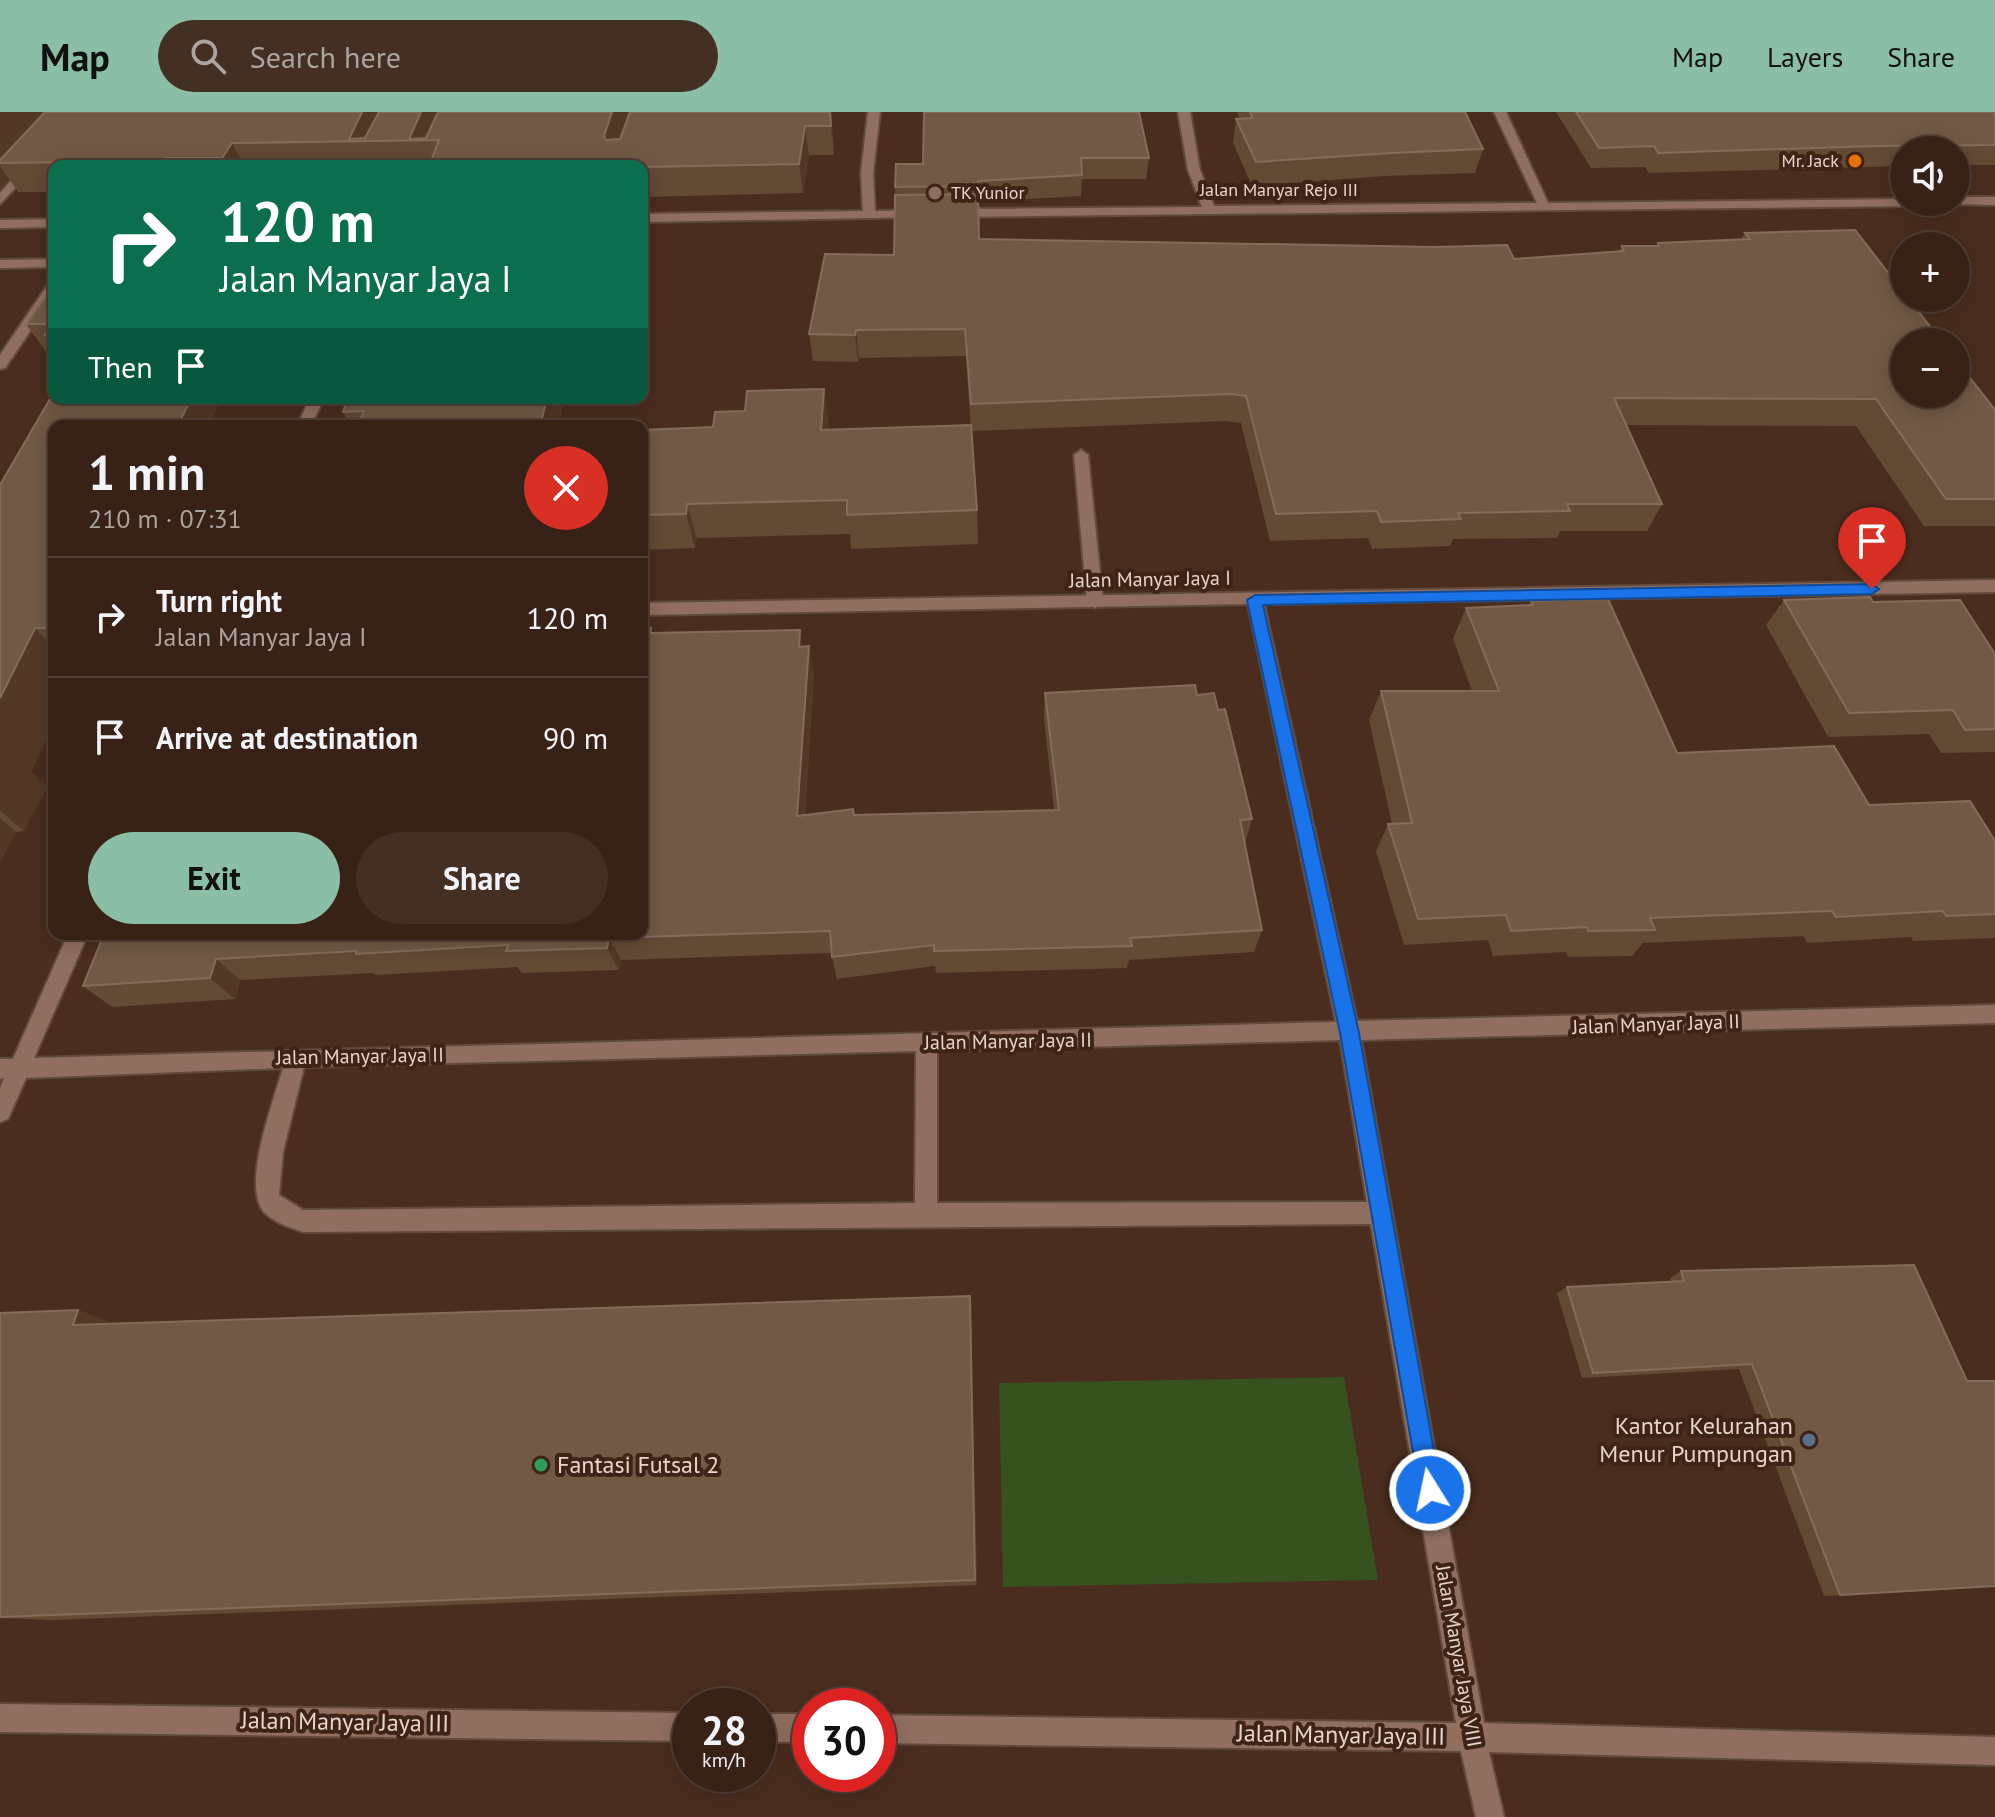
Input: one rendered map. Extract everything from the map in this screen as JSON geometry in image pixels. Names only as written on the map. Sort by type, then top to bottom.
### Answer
[{"type":"street","points":[[869,214],[867,173],[874,112]]},
{"type":"street","points":[[1184,112],[1194,170],[1209,209]]},
{"type":"street","points":[[1500,112],[1545,208]]},
{"type":"street","points":[[0,200],[37,157]]},
{"type":"street","points":[[1970,201],[1995,201]]},
{"type":"street","name":"Jalan Manyar Rejo III","points":[[947,213],[1890,202]]},
{"type":"street","points":[[648,218],[931,213]]},
{"type":"street","points":[[0,224],[48,223]]},
{"type":"street","points":[[0,264],[48,263]]},
{"type":"street","points":[[0,365],[48,295]]},
{"type":"street","points":[[1081,455],[1095,602]]},
{"type":"street","name":"Jalan Manyar Jaya I","points":[[648,609],[1995,586]]},
{"type":"street","name":"Jalan Manyar Jaya VIII","points":[[1255,600],[1349,1033],[1472,1737],[1490,1817]]},
{"type":"street","points":[[0,1112],[10,1068],[75,940]]},
{"type":"street","name":"Jalan Manyar Jaya II","points":[[10,1068],[1995,1014]]},
{"type":"street","points":[[926,1214],[927,1043]]},
{"type":"street","points":[[296,1058],[267,1176],[268,1197],[279,1212],[303,1221],[1382,1213]]},
{"type":"street","name":"Jalan Manyar Jaya III","points":[[0,1718],[672,1727]]},
{"type":"street","name":"Jalan Manyar Jaya III","points":[[896,1729],[1472,1737],[1995,1751]]},
{"type":"green space","points":[[1344,1377],[1378,1580],[1003,1587],[999,1383]]},
{"type":"building","points":[[45,112],[362,112],[349,139],[365,138],[379,112],[421,112],[409,139],[426,138],[438,112],[612,112],[604,136],[606,140],[620,139],[630,112],[830,112],[831,126],[805,126],[799,164],[648,167],[648,160],[431,160],[439,140],[232,143],[222,158],[0,163]]},
{"type":"building","points":[[924,112],[1139,112],[1149,158],[1081,158],[1082,175],[978,181],[978,186],[895,187],[896,164],[923,164]]},
{"type":"building","points":[[1250,112],[1465,112],[1483,149],[1256,162],[1236,119],[1253,118]]},
{"type":"building","points":[[1576,112],[1995,112],[1995,145],[1970,145],[1970,136],[1890,136],[1890,146],[1658,153],[1654,146],[1599,148]]},
{"type":"building","points":[[978,194],[979,239],[1436,247],[1507,245],[1514,259],[1624,251],[1622,246],[1750,239],[1745,233],[1855,230],[1890,275],[1890,312],[1919,312],[1931,328],[1890,328],[1890,408],[1970,408],[1970,378],[1995,410],[1995,499],[1946,499],[1876,399],[1614,398],[1662,504],[1567,504],[1570,511],[1458,513],[1461,519],[1381,522],[1377,511],[1276,514],[1246,396],[1231,394],[971,404],[965,329],[856,330],[855,335],[809,334],[825,254],[894,255],[895,195]]},
{"type":"building","points":[[48,293],[48,324],[26,324]]},
{"type":"building","points":[[824,389],[821,430],[971,425],[977,510],[847,515],[847,500],[687,504],[686,514],[648,515],[648,430],[713,427],[715,412],[745,411],[747,391]]},
{"type":"building","points":[[48,402],[189,404],[180,420],[48,420],[48,628],[35,628],[0,698],[0,485]]},
{"type":"building","points":[[346,404],[546,404],[542,420],[360,420],[364,411],[343,412]]},
{"type":"building","points":[[1870,597],[1873,602],[1960,600],[1995,654],[1995,729],[1965,730],[1953,710],[1849,713],[1784,600]]},
{"type":"building","points":[[1608,599],[1677,753],[1834,746],[1869,805],[1970,801],[1995,841],[1995,914],[1946,916],[1943,911],[1836,917],[1832,911],[1650,918],[1655,930],[1588,931],[1587,927],[1511,931],[1506,915],[1418,919],[1388,824],[1412,823],[1381,691],[1499,691],[1466,608],[1533,605],[1531,601]]},
{"type":"building","points":[[648,628],[651,628],[650,633],[800,630],[799,647],[809,646],[797,816],[853,809],[854,815],[1059,810],[1045,693],[1195,685],[1197,695],[1214,693],[1218,710],[1225,709],[1252,819],[1240,820],[1262,930],[1130,938],[1132,946],[934,951],[934,945],[832,957],[830,931],[648,937]]},
{"type":"building","points":[[102,940],[609,940],[607,948],[506,951],[508,945],[216,959],[210,978],[83,986]]},
{"type":"building","points":[[1914,1265],[1967,1381],[1995,1381],[1995,1586],[1840,1595],[1752,1364],[1593,1373],[1567,1287],[1684,1281],[1681,1271]]},
{"type":"building","name":"Fantasi Futsal 2","points":[[970,1296],[975,1580],[0,1617],[0,1313],[78,1310],[73,1325]]},
{"type":"place","name":"Mr. Jack","points":[[1855,161]]},
{"type":"place","name":"TK Yunior","points":[[935,193]]},
{"type":"place","name":"Kantor Kelurahan Menur Pumpungan","points":[[1809,1440]]},
{"type":"place","name":"Fantasi Futsal 2","points":[[541,1465]]},
{"type":"route","points":[[1430,1490],[1349,1033],[1255,600],[1872,589]]}]
